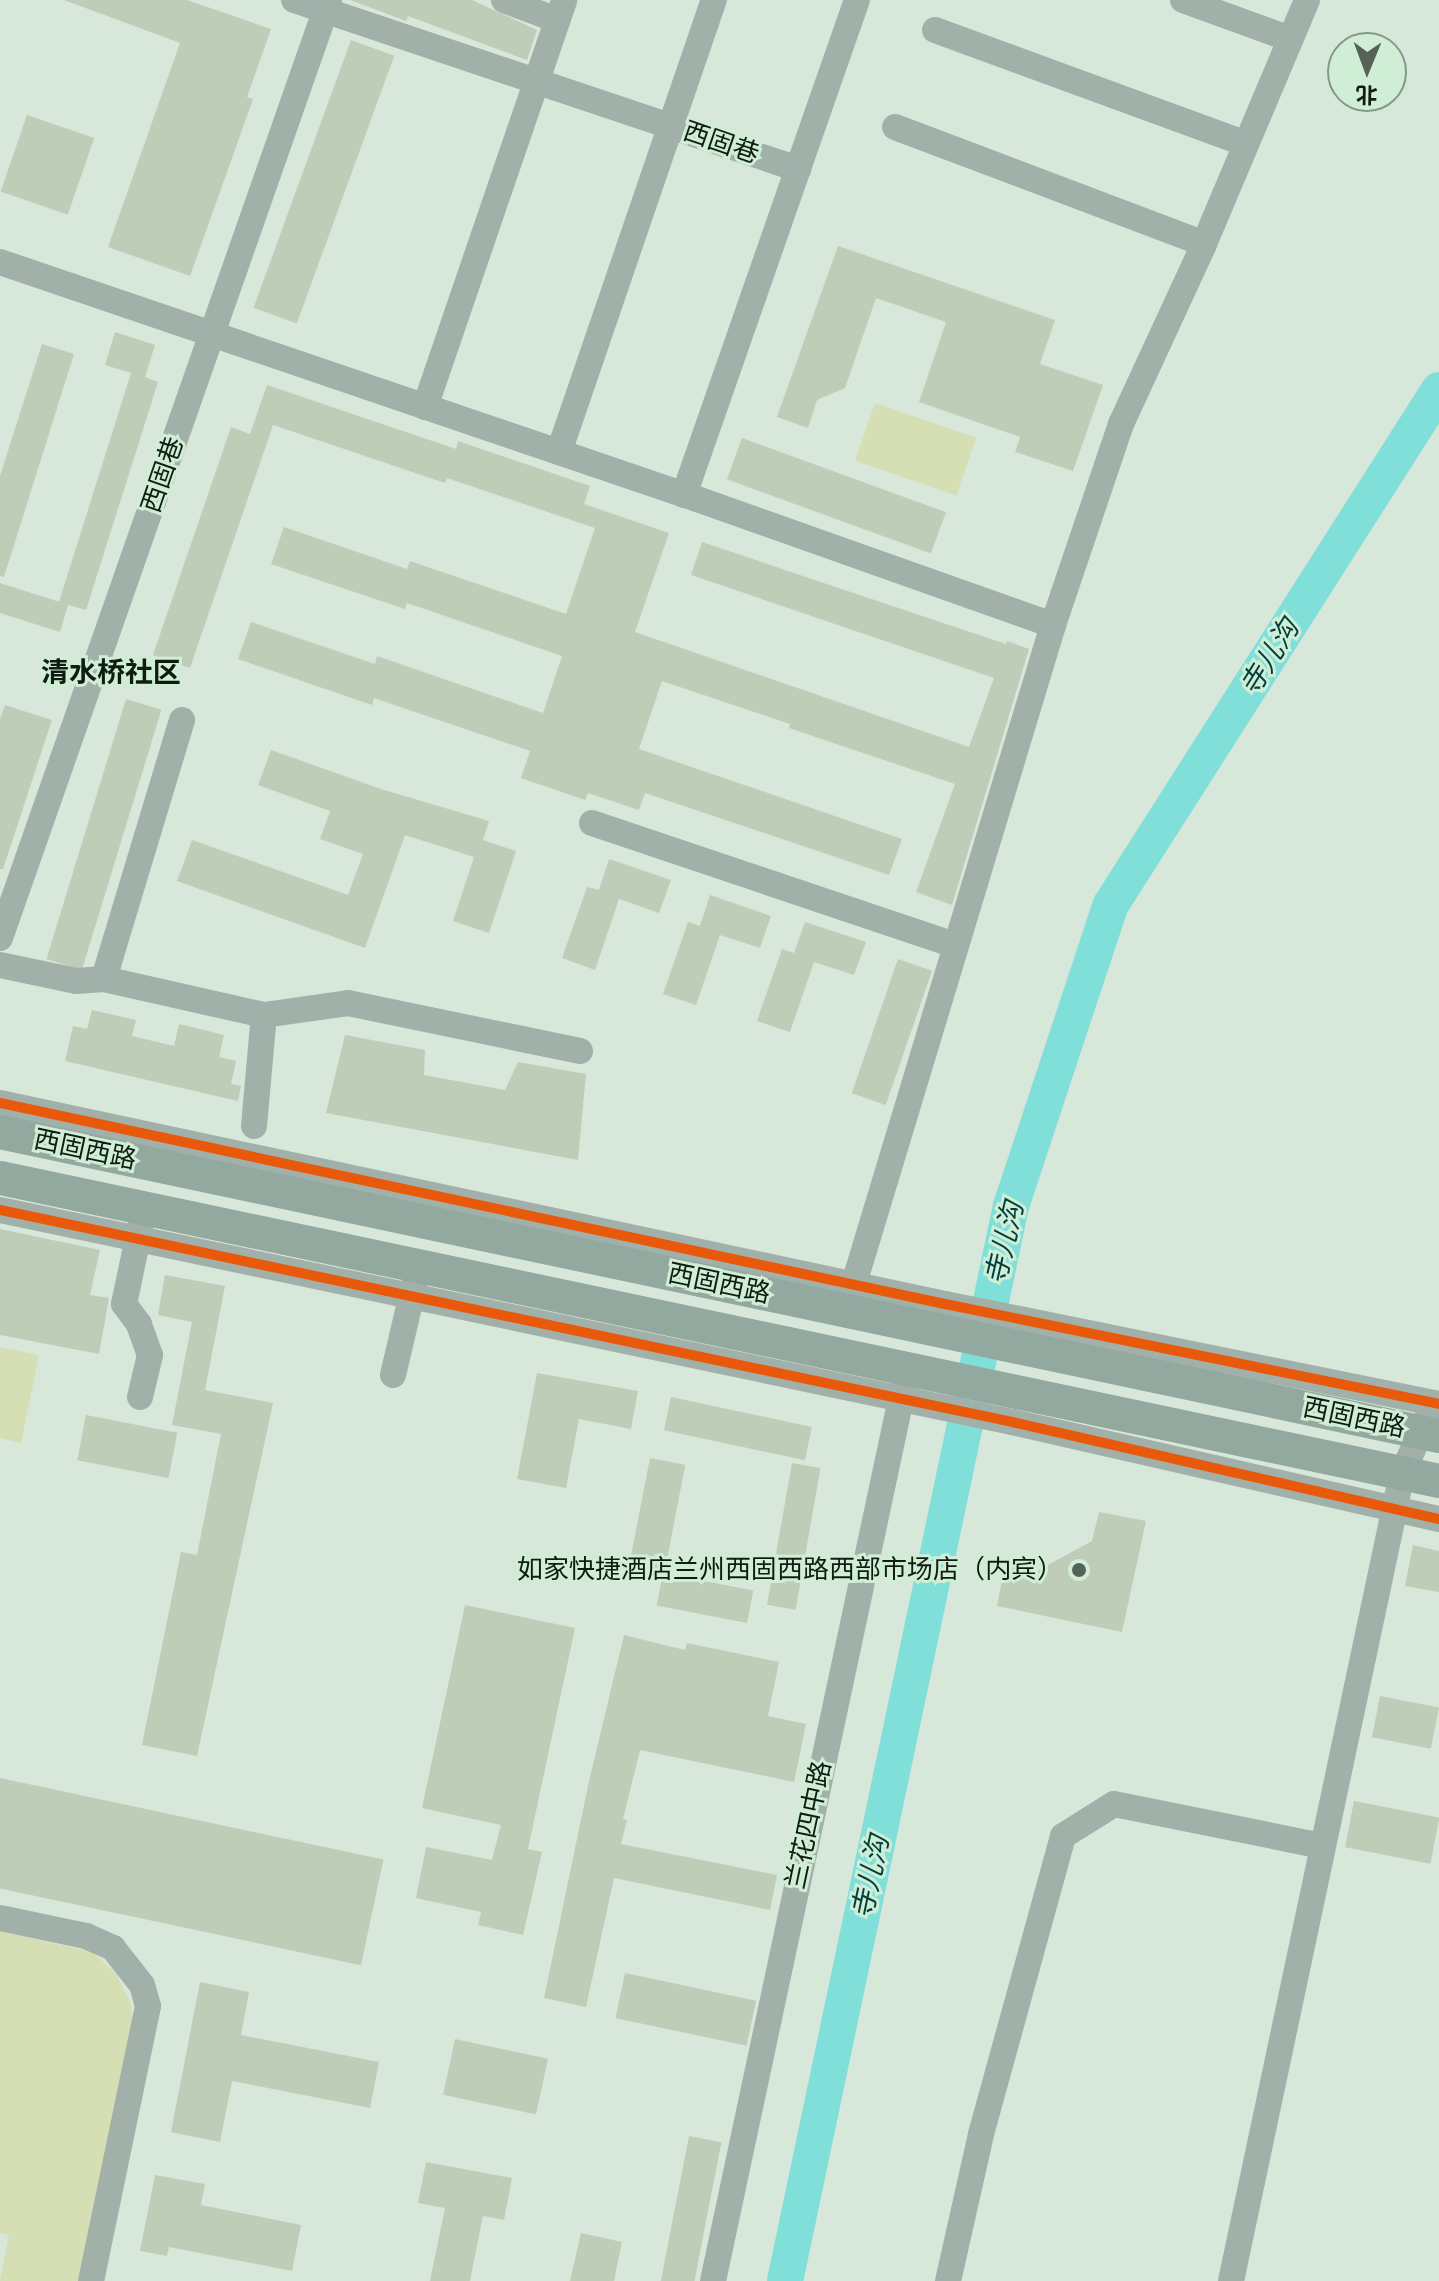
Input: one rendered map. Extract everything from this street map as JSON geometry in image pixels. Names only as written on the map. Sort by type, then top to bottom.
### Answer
[{"type":"main road","name":"西固西路","points":[[0,1132],[1434,1413]]},
{"type":"main road","name":"西固西路","points":[[0,1178],[141,1224],[915,1387],[1439,1481]]},
{"type":"street","points":[[294,0],[327,6]]},
{"type":"street","points":[[425,407],[561,10],[504,0]]},
{"type":"street","points":[[559,452],[714,0]]},
{"type":"street","points":[[684,495],[857,0]]},
{"type":"street","points":[[1183,0],[1290,39]]},
{"type":"street","points":[[0,1103],[849,1298],[1053,625],[1121,424],[1204,244],[1307,0]]},
{"type":"street","name":"西固巷","points":[[0,938],[327,6],[535,81],[798,169]]},
{"type":"street","points":[[935,30],[1246,144]]},
{"type":"street","points":[[895,127],[1204,244]]},
{"type":"street","points":[[0,262],[684,495],[1053,625]]},
{"type":"street","points":[[104,979],[182,720]]},
{"type":"street","points":[[592,823],[955,945]]},
{"type":"street","points":[[0,965],[76,981],[104,979],[264,1015],[348,1003],[580,1051]]},
{"type":"street","points":[[254,1126],[264,1015]]},
{"type":"street","points":[[0,1210],[141,1224],[124,1304],[139,1324],[150,1355],[140,1397]]},
{"type":"street","points":[[393,1375],[415,1281]]},
{"type":"street","name":"兰花四中路","points":[[713,2281],[915,1387]]},
{"type":"street","points":[[1015,1407],[1395,1510],[1439,1519]]},
{"type":"street","points":[[1231,2281],[1402,1474],[1434,1413]]},
{"type":"street","points":[[948,2281],[981,2134],[1063,1836],[1114,1804],[1322,1846]]},
{"type":"street","points":[[0,1918],[86,1936],[113,1948],[131,1968],[148,2006],[91,2281]]},
{"type":"green space","points":[[875,403],[976,438],[956,496],[855,461]]},
{"type":"green space","points":[[0,1347],[39,1355],[21,1443],[0,1438]]},
{"type":"green space","points":[[0,1931],[93,1952],[116,1974],[130,2002],[135,2033],[79,2281],[0,2281],[9,2235],[0,2233]]},
{"type":"building","points":[[64,0],[187,0],[271,29],[247,97],[253,99],[190,276],[108,247],[180,43]]},
{"type":"building","points":[[350,0],[472,0],[537,30],[527,60],[408,16],[406,21]]},
{"type":"building","points":[[351,40],[394,56],[297,324],[254,308]]},
{"type":"building","points":[[27,115],[94,138],[68,215],[1,192]]},
{"type":"building","points":[[838,246],[1055,320],[1040,364],[1103,385],[1073,471],[1015,452],[1020,437],[919,402],[946,322],[876,298],[845,388],[817,400],[808,428],[777,417]]},
{"type":"building","points":[[115,332],[155,345],[145,377],[158,382],[86,610],[68,605],[60,632],[0,613],[0,583],[59,602],[131,373],[105,365]]},
{"type":"building","points":[[42,344],[74,354],[4,577],[0,576],[0,476]]},
{"type":"building","points":[[267,385],[456,449],[458,441],[590,486],[584,504],[669,533],[635,632],[969,747],[994,678],[691,575],[702,542],[1006,644],[1007,641],[1029,649],[952,905],[916,892],[955,784],[789,728],[790,724],[662,681],[639,749],[902,839],[889,875],[645,793],[639,810],[588,793],[585,800],[521,778],[530,751],[374,698],[372,705],[238,659],[251,622],[375,664],[377,656],[543,713],[562,656],[407,603],[405,609],[271,564],[284,527],[407,569],[410,561],[566,614],[595,528],[447,478],[445,483],[273,425],[190,668],[153,655],[231,427],[250,434]]},
{"type":"building","points":[[742,438],[946,512],[931,554],[727,479]]},
{"type":"building","points":[[126,699],[161,710],[82,970],[46,959]]},
{"type":"building","points":[[5,705],[52,720],[3,869],[0,869],[0,719]]},
{"type":"building","points":[[271,750],[381,789],[489,821],[483,840],[516,851],[489,933],[453,921],[474,857],[405,835],[365,948],[177,881],[192,840],[348,895],[363,854],[320,839],[330,811],[258,785]]},
{"type":"building","points":[[609,859],[671,880],[659,913],[619,899],[595,970],[562,958],[587,887],[599,890]]},
{"type":"building","points":[[710,895],[771,916],[760,948],[720,935],[696,1005],[663,994],[688,922],[700,926]]},
{"type":"building","points":[[805,922],[866,942],[854,975],[814,962],[790,1032],[757,1021],[782,949],[794,953]]},
{"type":"building","points":[[898,959],[932,971],[886,1105],[852,1093]]},
{"type":"building","points":[[92,1010],[136,1020],[132,1036],[174,1046],[179,1024],[224,1035],[219,1057],[236,1061],[231,1084],[241,1086],[238,1101],[65,1061],[73,1026],[87,1029]]},
{"type":"building","points":[[345,1035],[425,1050],[424,1075],[505,1090],[518,1062],[586,1074],[578,1160],[326,1113]]},
{"type":"building","points":[[0,1229],[100,1250],[90,1295],[109,1298],[99,1354],[0,1335]]},
{"type":"building","points":[[165,1275],[225,1286],[205,1390],[273,1403],[197,1756],[142,1745],[181,1552],[197,1555],[221,1434],[172,1425],[192,1322],[158,1315]]},
{"type":"building","points":[[537,1373],[638,1391],[631,1429],[579,1419],[566,1488],[517,1479]]},
{"type":"building","points":[[671,1397],[812,1427],[805,1460],[664,1430]]},
{"type":"building","points":[[86,1415],[177,1433],[169,1478],[77,1460]]},
{"type":"building","points":[[650,1458],[685,1465],[663,1579],[628,1572]]},
{"type":"building","points":[[792,1463],[821,1468],[796,1610],[767,1605]]},
{"type":"building","points":[[1099,1512],[1146,1521],[1122,1632],[997,1606],[1005,1565],[1035,1572],[1092,1541]]},
{"type":"building","points":[[1413,1545],[1439,1551],[1439,1592],[1405,1586]]},
{"type":"building","points":[[663,1573],[753,1591],[747,1623],[657,1605]]},
{"type":"building","points":[[465,1605],[575,1628],[528,1849],[542,1852],[523,1935],[478,1925],[481,1912],[416,1898],[426,1847],[492,1860],[501,1825],[422,1808]]},
{"type":"building","points":[[624,1635],[685,1650],[687,1643],[779,1662],[768,1716],[806,1724],[794,1782],[640,1750],[623,1819],[627,1820],[621,1844],[777,1875],[770,1910],[614,1878],[586,2007],[544,1998],[589,1781]]},
{"type":"building","points":[[1380,1696],[1439,1707],[1431,1749],[1372,1737]]},
{"type":"building","points":[[0,1778],[383,1860],[361,1965],[0,1888]]},
{"type":"building","points":[[1354,1801],[1439,1818],[1430,1864],[1345,1847]]},
{"type":"building","points":[[625,1973],[756,2001],[747,2046],[615,2018]]},
{"type":"building","points":[[200,1982],[249,1992],[241,2035],[379,2062],[370,2108],[232,2081],[220,2142],[171,2132]]},
{"type":"building","points":[[455,2039],[548,2059],[536,2115],[443,2095]]},
{"type":"building","points":[[689,2136],[721,2142],[694,2281],[661,2281]]},
{"type":"building","points":[[426,2162],[512,2178],[504,2220],[483,2216],[470,2281],[430,2281],[445,2208],[418,2203]]},
{"type":"building","points":[[155,2175],[205,2184],[201,2205],[301,2225],[292,2271],[169,2247],[167,2256],[140,2251]]},
{"type":"building","points":[[581,2233],[622,2242],[614,2281],[570,2281]]},
{"type":"waterway","name":"寺儿沟","points":[[785,2281],[1011,1206],[1110,906],[1439,390]]},
{"type":"cycle path","points":[[0,1103],[945,1304],[1439,1404]]},
{"type":"cycle path","points":[[0,1210],[1012,1422],[1439,1519]]},
{"type":"place","name":"如家快捷酒店兰州西固西路西部市场店（内宾）","points":[[1079,1570]]},
{"type":"district","name":"清水桥社区","points":[[111,672]]}]
